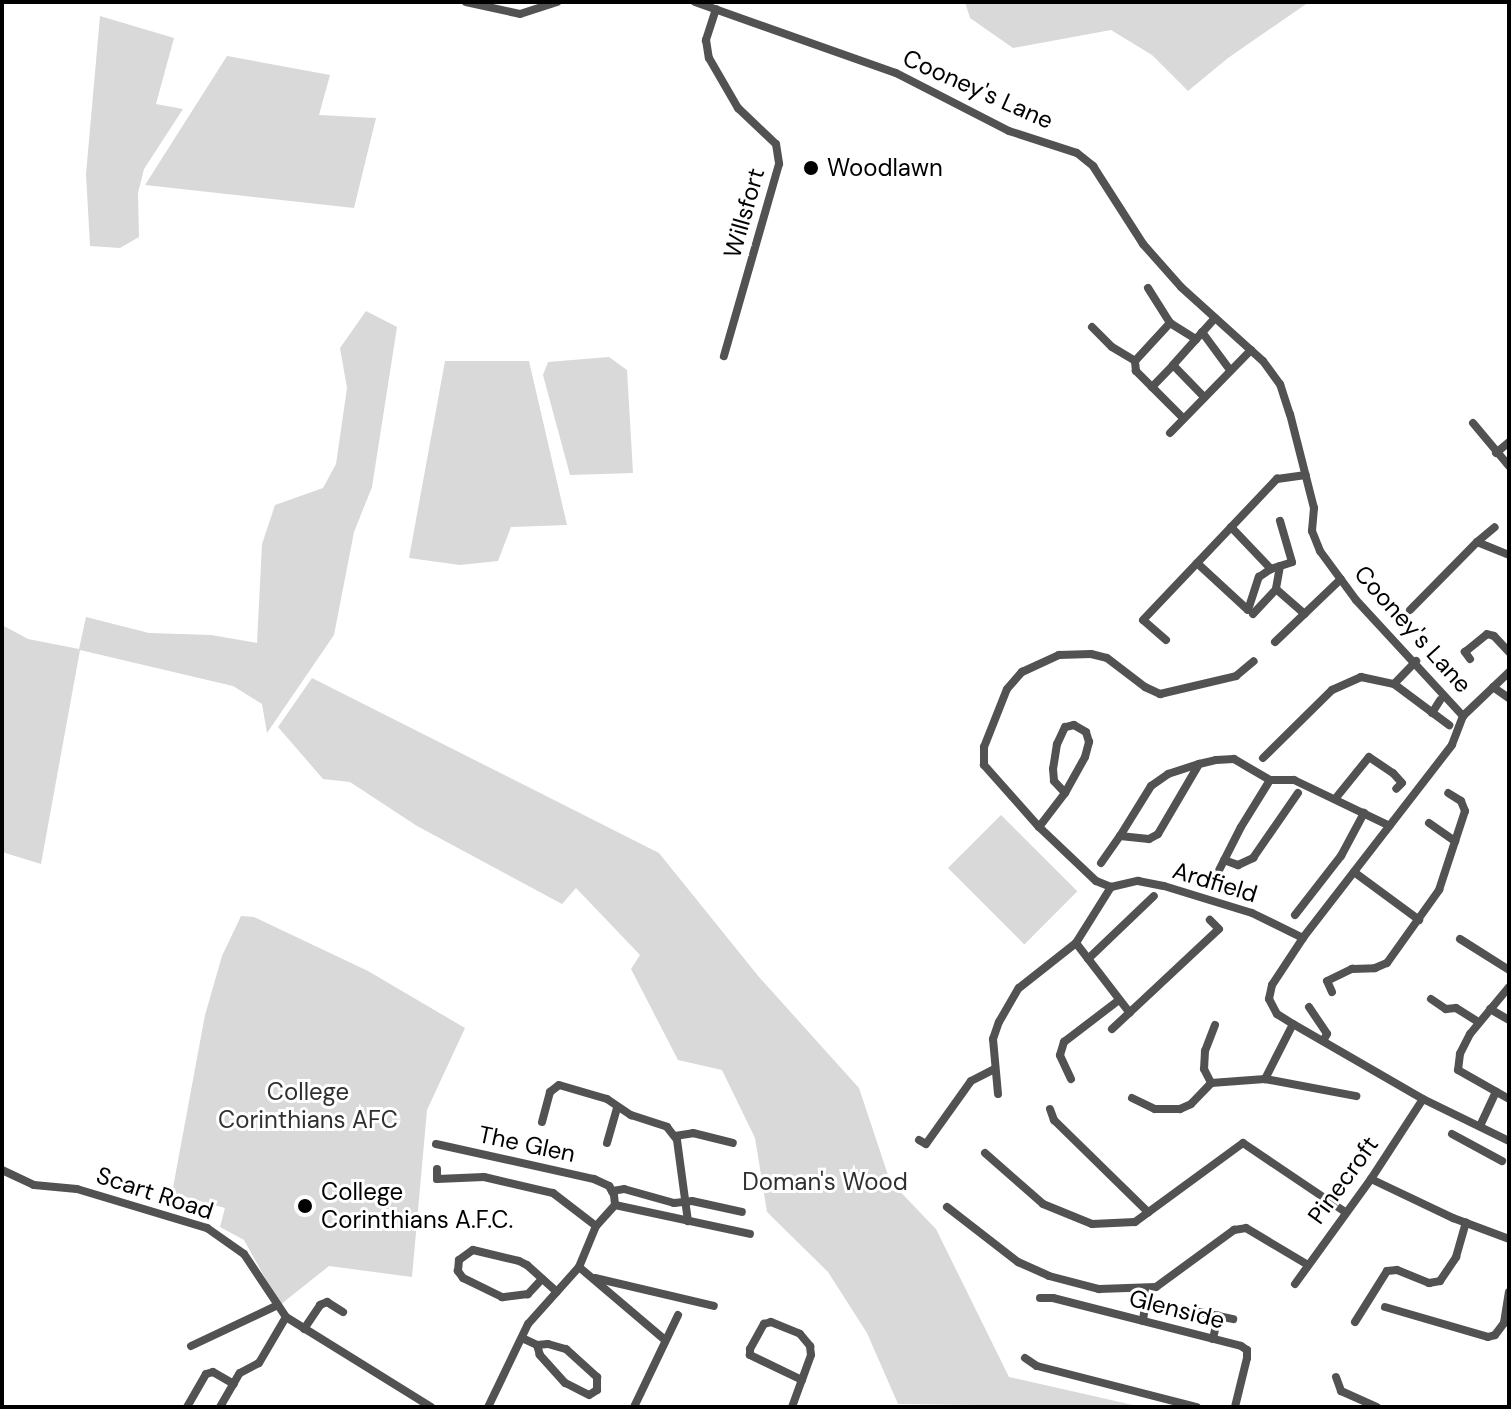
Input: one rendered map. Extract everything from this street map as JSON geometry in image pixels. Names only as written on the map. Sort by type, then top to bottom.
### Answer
[{"type":"street","points":[[466,2],[520,14],[557,2]]},
{"type":"street","name":"Cooney's Lane","points":[[695,2],[896,73],[1009,131],[1077,153],[1093,166],[1143,244],[1251,350],[1280,384],[1314,508],[1312,531],[1320,551],[1356,600],[1416,661],[1463,716],[1452,745],[1303,938],[1272,985],[1269,999],[1277,1014],[1293,1024],[1423,1099],[1506,1140]]},
{"type":"street","name":"Willsfort","points":[[716,9],[706,40],[709,58],[733,102],[776,144],[779,164],[724,356]]},
{"type":"street","points":[[1148,288],[1170,323],[1199,336],[1230,370]]},
{"type":"street","points":[[1152,387],[1215,318]]},
{"type":"street","points":[[1170,323],[1135,361],[1136,371],[1183,418]]},
{"type":"street","points":[[1092,327],[1112,347],[1135,361]]},
{"type":"street","points":[[1170,433],[1251,350]]},
{"type":"street","points":[[1173,365],[1204,397]]},
{"type":"street","points":[[1473,423],[1503,460]]},
{"type":"street","points":[[1503,460],[1509,442]]},
{"type":"street","points":[[1166,640],[1143,620],[1277,479],[1306,475]]},
{"type":"street","points":[[1197,563],[1248,610],[1259,577],[1275,567],[1292,562],[1280,521]]},
{"type":"street","points":[[1231,527],[1275,567],[1276,589],[1253,614]]},
{"type":"street","points":[[1410,610],[1495,527]]},
{"type":"street","points":[[1477,542],[1509,555]]},
{"type":"street","points":[[1275,642],[1341,579]]},
{"type":"street","points":[[1276,589],[1305,614]]},
{"type":"street","points":[[1470,659],[1465,652],[1487,634],[1494,636],[1509,652]]},
{"type":"street","points":[[998,1094],[993,1070],[993,1039],[1008,1005],[1027,980],[1076,943],[1111,887],[1096,881],[1039,827],[984,765],[984,747],[1006,693],[1022,672],[1059,655],[1091,654],[1117,664],[1152,692],[1166,694],[1236,676],[1254,661]]},
{"type":"street","points":[[1394,684],[1416,661]]},
{"type":"street","points":[[1463,716],[1509,672]]},
{"type":"street","points":[[1263,758],[1332,690],[1361,677],[1394,684],[1449,725]]},
{"type":"street","points":[[1493,687],[1509,698]]},
{"type":"street","points":[[1432,713],[1440,700]]},
{"type":"street","points":[[1039,827],[1065,793],[1085,757],[1089,742],[1086,732],[1074,725],[1065,727],[1057,744],[1053,769],[1054,781],[1065,793]]},
{"type":"street","points":[[1335,799],[1369,757],[1402,783],[1396,789]]},
{"type":"street","points":[[1101,863],[1151,786],[1182,767],[1234,759],[1270,780],[1294,780],[1390,826]]},
{"type":"street","points":[[1120,836],[1149,839],[1158,834],[1199,764]]},
{"type":"street","points":[[1210,888],[1270,780]]},
{"type":"street","points":[[1224,860],[1238,865],[1253,858],[1298,793]]},
{"type":"street","points":[[1332,992],[1327,981],[1352,969],[1375,968],[1387,963],[1439,890],[1465,811],[1461,801],[1448,793]]},
{"type":"street","points":[[1295,915],[1341,856],[1364,813]]},
{"type":"street","points":[[1429,823],[1455,841]]},
{"type":"street","points":[[1354,872],[1419,920]]},
{"type":"street","name":"Ardfield","points":[[1111,887],[1138,881],[1164,886],[1252,913],[1303,938]]},
{"type":"street","points":[[1088,959],[1154,896]]},
{"type":"street","points":[[1112,1029],[1219,929],[1210,920]]},
{"type":"street","points":[[1460,939],[1509,970]]},
{"type":"street","points":[[1076,943],[1130,1013]]},
{"type":"street","points":[[1509,987],[1478,1022],[1460,1054],[1458,1070],[1509,1099]]},
{"type":"street","points":[[1431,999],[1446,1009],[1456,1008],[1478,1022]]},
{"type":"street","points":[[1071,1079],[1060,1055],[1064,1042],[1073,1032],[1119,1000]]},
{"type":"street","points":[[1309,1007],[1327,1034],[1323,1041]]},
{"type":"street","points":[[1490,1009],[1509,1020]]},
{"type":"street","points":[[1265,1079],[1293,1024]]},
{"type":"street","points":[[1211,1083],[1204,1069],[1205,1051],[1215,1025]]},
{"type":"street","points":[[919,1140],[926,1144],[971,1081],[993,1070]]},
{"type":"street","points":[[1132,1098],[1155,1109],[1180,1109],[1191,1104],[1211,1083],[1265,1079],[1356,1096]]},
{"type":"street","points":[[542,1122],[550,1092],[559,1085],[607,1099],[617,1107],[662,1123],[675,1136],[688,1221]]},
{"type":"street","points":[[1480,1126],[1496,1092]]},
{"type":"street","name":"Pinecroft","points":[[1295,1284],[1344,1211],[1371,1179],[1423,1099]]},
{"type":"street","points":[[607,1143],[617,1107]]},
{"type":"street","points":[[1050,1109],[1054,1120],[1148,1212]]},
{"type":"street","points":[[675,1136],[693,1133],[733,1143]]},
{"type":"street","points":[[1452,1134],[1502,1161]]},
{"type":"street","points":[[1493,1156],[1506,1140]]},
{"type":"street","points":[[985,1153],[1043,1204],[1092,1224],[1135,1222],[1243,1143],[1344,1211]]},
{"type":"street","name":"The Glen","points":[[436,1144],[594,1179],[610,1189],[624,1189],[674,1203],[686,1202],[742,1212]]},
{"type":"street","points":[[437,1169],[437,1179],[484,1177],[553,1193],[596,1226]]},
{"type":"street","name":"Scart Road","points":[[2,1170],[34,1185],[77,1189],[207,1228],[244,1254],[286,1317],[431,1407]]},
{"type":"street","points":[[1371,1179],[1509,1239]]},
{"type":"street","points":[[610,1189],[615,1205]]},
{"type":"street","points":[[488,1407],[528,1324],[579,1267],[596,1226],[615,1205]]},
{"type":"street","points":[[615,1205],[750,1234]]},
{"type":"street","points":[[947,1207],[999,1251],[1049,1276],[1099,1289],[1147,1289],[1167,1282],[1234,1230],[1246,1228],[1308,1265]]},
{"type":"street","points":[[1355,1322],[1387,1271],[1397,1270],[1429,1283],[1440,1281],[1456,1257],[1466,1222]]},
{"type":"street","points":[[542,1279],[528,1294],[502,1297],[463,1278],[458,1271],[459,1260],[473,1250],[519,1261],[542,1279],[557,1292]]},
{"type":"street","points":[[579,1267],[665,1340]]},
{"type":"street","points":[[595,1278],[714,1306]]},
{"type":"street","points":[[1143,1321],[1147,1289]]},
{"type":"street","points":[[1385,1307],[1488,1337],[1495,1335],[1504,1323],[1509,1292]]},
{"type":"street","name":"Glenside","points":[[1040,1298],[1053,1298],[1247,1350],[1235,1407]]},
{"type":"street","points":[[304,1329],[320,1305],[327,1302],[343,1312]]},
{"type":"street","points":[[191,1346],[276,1306]]},
{"type":"street","points":[[1200,1312],[1233,1319]]},
{"type":"street","points":[[634,1407],[678,1315]]},
{"type":"street","points":[[1213,1339],[1218,1316]]},
{"type":"street","points":[[220,1407],[240,1373],[259,1363],[286,1317]]},
{"type":"street","points":[[792,1407],[802,1380],[811,1355],[805,1339],[777,1323],[764,1324],[750,1349],[750,1355],[802,1380]]},
{"type":"street","points":[[522,1338],[573,1354],[597,1377],[597,1390],[589,1395],[565,1383],[540,1355],[537,1345]]},
{"type":"street","points":[[1025,1358],[1037,1366],[1197,1407]]},
{"type":"street","points":[[187,1407],[206,1374],[213,1372],[234,1384]]},
{"type":"street","points":[[1336,1377],[1341,1391],[1377,1407]]},
{"type":"green space","points":[[965,2],[1309,2],[1228,58],[1188,91],[1152,55],[1111,30],[1013,48],[970,18]]},
{"type":"green space","points":[[100,16],[174,38],[156,104],[183,109],[144,169],[138,193],[139,237],[120,248],[90,246],[86,174]]},
{"type":"green space","points":[[227,56],[330,75],[319,115],[376,118],[354,208],[145,185]]},
{"type":"green space","points":[[366,311],[397,327],[372,487],[354,532],[334,635],[267,733],[262,704],[233,686],[80,650],[41,864],[2,852],[2,625],[28,639],[79,649],[86,617],[149,633],[211,635],[257,643],[262,544],[275,505],[323,488],[336,464],[347,388],[340,348]]},
{"type":"green space","points":[[609,357],[627,370],[633,473],[570,475],[543,375],[548,362]]},
{"type":"green space","points":[[445,361],[529,361],[567,525],[511,527],[498,561],[460,565],[409,558]]},
{"type":"green space","name":"Doman's Wood","points":[[312,678],[659,853],[759,977],[859,1088],[890,1181],[936,1229],[1009,1377],[1142,1407],[898,1404],[867,1333],[828,1272],[767,1212],[755,1138],[722,1070],[678,1060],[631,969],[640,955],[576,888],[562,904],[417,826],[350,782],[323,779],[278,727]]},
{"type":"green space","points":[[1001,815],[1077,891],[1024,944],[948,868]]},
{"type":"green space","name":"College Corinthians AFC","points":[[241,916],[254,917],[368,971],[465,1028],[427,1110],[412,1277],[329,1266],[280,1305],[244,1240],[220,1227],[225,1208],[172,1193],[205,1015],[222,956]]},
{"type":"place","name":"Woodlawn","points":[[811,168]]},
{"type":"place","name":"College Corinthians A.F.C.","points":[[305,1206]]}]
